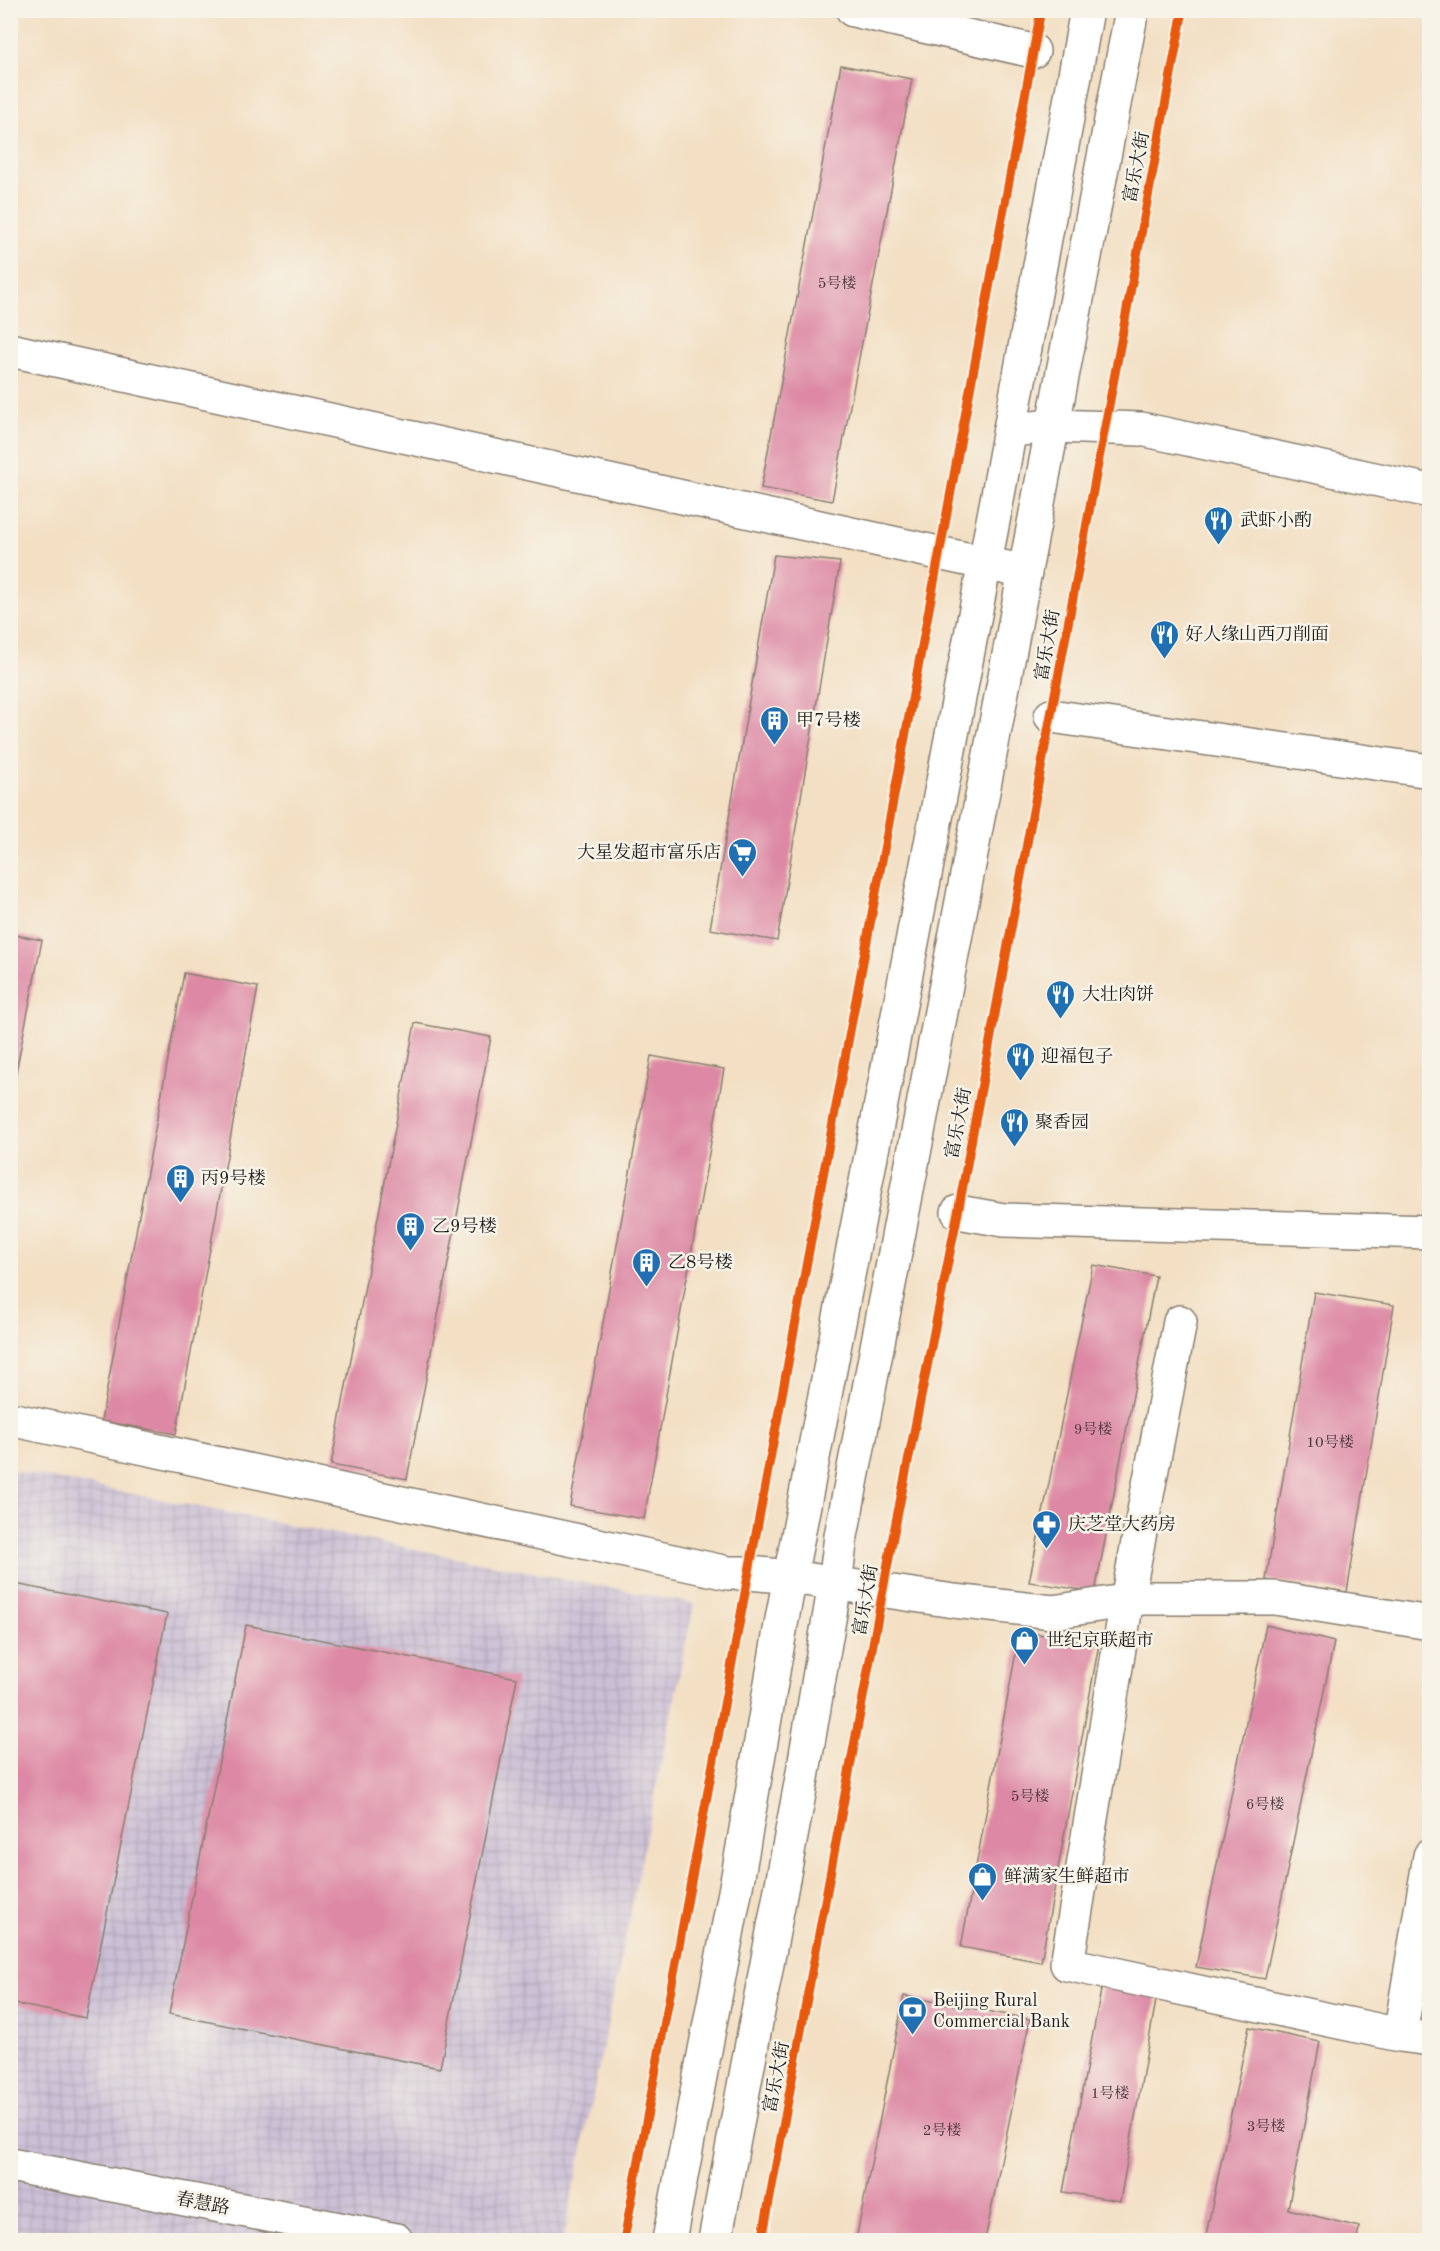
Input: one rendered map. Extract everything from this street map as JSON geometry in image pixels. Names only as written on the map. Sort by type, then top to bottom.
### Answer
[{"type":"main road","points":[[853,10],[1034,51]]},
{"type":"main road","points":[[669,2241],[738,1876],[791,1577],[1010,430],[1087,10]]},
{"type":"main road","name":"富乐大街","points":[[715,2241],[800,1790],[841,1536],[1132,10]]},
{"type":"main road","points":[[10,350],[1025,572]]},
{"type":"main road","points":[[1010,430],[1053,426],[1141,429],[1430,491]]},
{"type":"main road","points":[[1051,716],[1430,771]]},
{"type":"main road","points":[[958,1212],[1004,1220],[1430,1232]]},
{"type":"main road","points":[[1180,1322],[1127,1600],[1067,1964],[1415,2037],[1430,1856]]},
{"type":"main road","points":[[10,1419],[728,1573],[791,1577],[954,1601],[1053,1612],[1143,1598],[1275,1598],[1430,1623]]},
{"type":"main road","name":"春慧路","points":[[10,2165],[396,2241]]},
{"type":"shaded area","points":[[10,1470],[694,1604],[563,2240],[11,2240]]},
{"type":"building","points":[[841,65],[912,79],[832,501],[761,488]]},
{"type":"building","name":"甲7号楼","points":[[774,555],[840,562],[777,941],[710,929]]},
{"type":"building","points":[[10,934],[42,940],[12,1092],[10,1092]]},
{"type":"building","name":"丙9号楼","points":[[184,973],[258,987],[176,1434],[101,1421]]},
{"type":"building","name":"乙9号楼","points":[[415,1023],[491,1037],[407,1479],[331,1465]]},
{"type":"building","name":"乙8号楼","points":[[651,1056],[724,1069],[644,1519],[570,1506]]},
{"type":"building","points":[[1093,1265],[1156,1276],[1095,1592],[1029,1582]]},
{"type":"building","points":[[1314,1292],[1394,1305],[1347,1592],[1266,1580]]},
{"type":"building","points":[[10,1583],[167,1614],[86,2018],[10,2003]]},
{"type":"building","points":[[246,1625],[517,1678],[440,2068],[169,2014]]},
{"type":"building","points":[[1266,1625],[1334,1642],[1265,1979],[1196,1967]]},
{"type":"building","points":[[1020,1631],[1099,1644],[1041,1962],[961,1947]]},
{"type":"building","points":[[1102,1985],[1157,1995],[1120,2201],[1063,2192]]},
{"type":"building","points":[[904,1996],[1030,2019],[985,2240],[856,2240]]},
{"type":"building","points":[[1249,2027],[1320,2042],[1288,2209],[1359,2227],[1357,2240],[1205,2240]]},
{"type":"building","points":[[10,2234],[35,2239],[35,2240],[10,2240]]},
{"type":"cycle path","points":[[624,2240],[1041,10]]},
{"type":"cycle path","points":[[762,2240],[891,1547],[958,1212],[1183,10]]},
{"type":"place","name":"武虾小酌","points":[[1219,546]]},
{"type":"place","name":"好人缘山西刀削面","points":[[1164,660]]},
{"type":"place","name":"甲7号楼","points":[[775,746]]},
{"type":"place","name":"大星发超市富乐店","points":[[742,878]]},
{"type":"place","name":"大壮肉饼","points":[[1061,1020]]},
{"type":"place","name":"迎福包子","points":[[1020,1082]]},
{"type":"place","name":"聚香园","points":[[1014,1148]]},
{"type":"place","name":"丙9号楼","points":[[180,1204]]},
{"type":"place","name":"乙9号楼","points":[[411,1252]]},
{"type":"place","name":"乙8号楼","points":[[647,1288]]},
{"type":"place","name":"庆芝堂大药房","points":[[1047,1550]]},
{"type":"place","name":"世纪京联超市","points":[[1025,1666]]},
{"type":"place","name":"鲜满家生鲜超市","points":[[983,1902]]},
{"type":"place","name":"Beijing Rural Commercial Bank","points":[[912,2036]]}]
